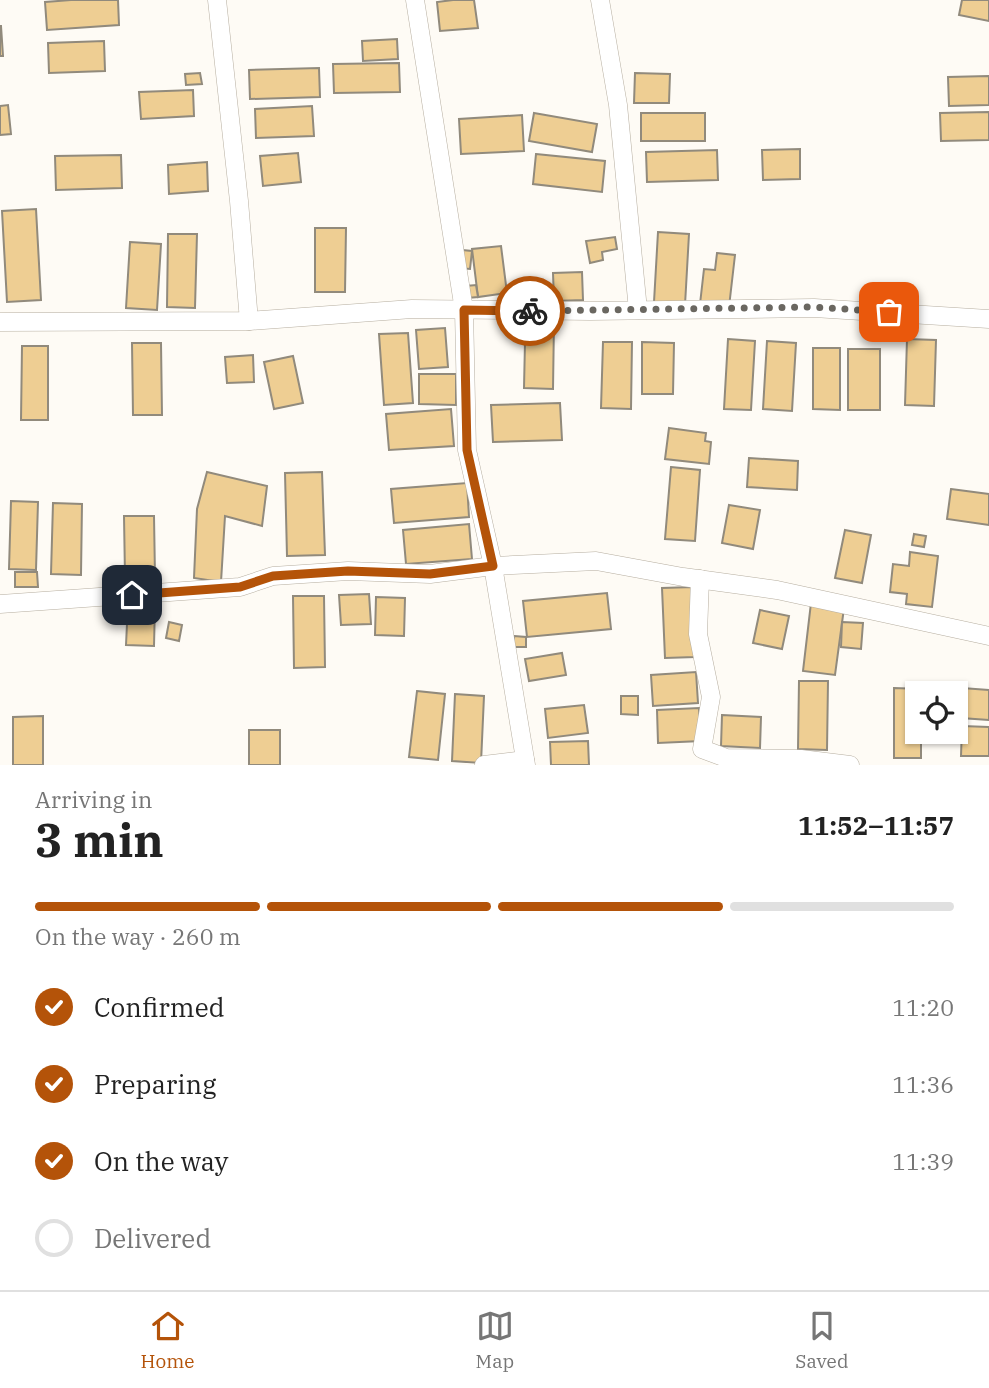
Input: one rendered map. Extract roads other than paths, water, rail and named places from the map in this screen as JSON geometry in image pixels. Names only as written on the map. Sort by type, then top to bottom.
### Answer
[{"type":"street","points":[[217,0],[249,321]]},
{"type":"street","points":[[415,0],[464,310],[467,450],[493,566],[525,762],[484,765]]},
{"type":"street","points":[[600,0],[618,105],[638,310]]},
{"type":"street","points":[[0,322],[249,321],[412,309],[638,310],[814,307],[989,318]]},
{"type":"street","points":[[0,604],[240,587],[273,576],[348,571],[430,574],[493,566],[596,561],[777,590],[989,636]]},
{"type":"street","points":[[700,579],[698,634],[710,697],[702,749],[726,758],[801,758],[850,765]]}]
